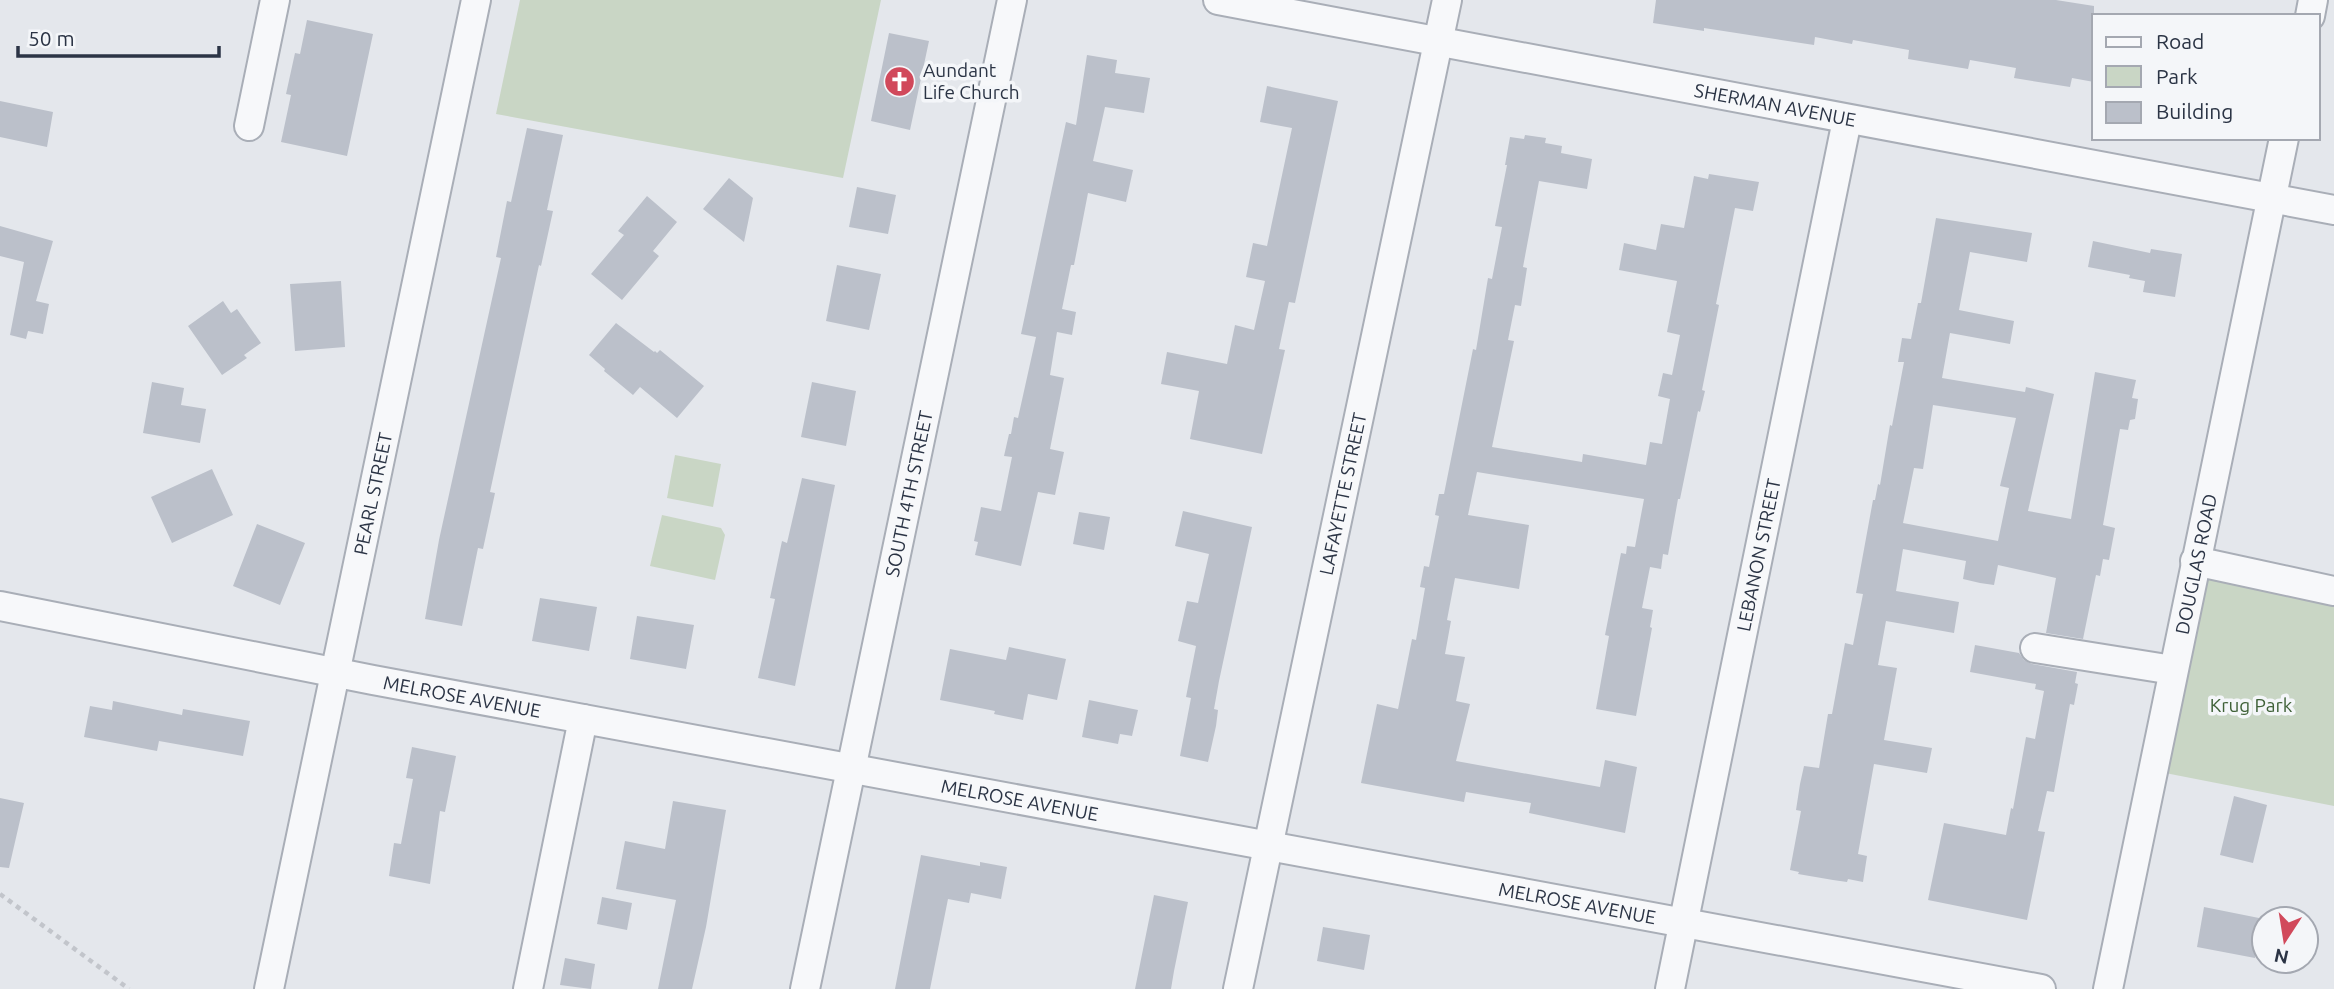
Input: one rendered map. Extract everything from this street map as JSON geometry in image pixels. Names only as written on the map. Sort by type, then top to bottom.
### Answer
[{"type":"street","points":[[249,126],[275,0]]},
{"type":"street","name":"PEARL STREET","points":[[270,989],[477,0]]},
{"type":"street","name":"SOUTH 4TH STREET","points":[[805,989],[1013,0]]},
{"type":"street","name":"SHERMAN AVENUE","points":[[1218,0],[2334,210]]},
{"type":"street","name":"LAFAYETTE STREET","points":[[1238,989],[1447,0]]},
{"type":"street","name":"LEBANON STREET","points":[[1670,989],[1847,120]]},
{"type":"street","name":"DOUGLAS ROAD","points":[[2108,989],[2284,140]]},
{"type":"street","points":[[2196,561],[2334,591]]},
{"type":"street","name":"MELROSE AVENUE","points":[[0,606],[335,673],[2041,989]]},
{"type":"street","points":[[2035,648],[2173,670]]},
{"type":"street","points":[[528,989],[583,719]]},
{"type":"path","points":[[0,894],[129,989]]},
{"type":"green space","points":[[520,0],[881,0],[843,178],[496,114]]},
{"type":"green space","points":[[675,455],[721,464],[713,507],[667,498]]},
{"type":"green space","points":[[662,515],[721,528],[725,535],[715,580],[650,566]]},
{"type":"green space","name":"Krug Park","points":[[2198,555],[2334,582],[2334,806],[2155,771]]},
{"type":"building","points":[[1656,0],[2056,0],[2094,6],[2092,82],[2072,78],[2070,87],[2014,78],[2016,68],[1970,60],[1968,69],[1908,59],[1909,50],[1853,40],[1852,44],[1815,37],[1814,45],[1653,23]]},
{"type":"building","points":[[307,20],[373,34],[347,156],[281,142],[291,95],[286,94],[295,53],[300,54]]},
{"type":"building","name":"Aundant Life Church","points":[[889,33],[929,41],[910,130],[871,121]]},
{"type":"building","points":[[1087,55],[1117,60],[1115,73],[1150,78],[1144,113],[1105,107],[1093,161],[1133,170],[1126,202],[1088,193],[1062,309],[1076,312],[1072,335],[1057,332],[1050,375],[1064,378],[1050,449],[1064,452],[1055,495],[1038,492],[1021,566],[975,555],[978,542],[974,541],[981,507],[1001,511],[1012,457],[1004,456],[1014,417],[1018,418],[1036,337],[1021,334],[1066,122],[1076,125]]},
{"type":"building","points":[[1267,86],[1338,101],[1295,303],[1289,302],[1279,349],[1285,350],[1262,454],[1190,439],[1199,391],[1161,384],[1167,352],[1227,364],[1235,325],[1254,330],[1265,281],[1246,277],[1253,243],[1267,246],[1292,128],[1260,122]]},
{"type":"building","points":[[0,101],[53,112],[47,147],[0,137]]},
{"type":"building","points":[[527,128],[563,135],[547,210],[553,211],[490,492],[495,493],[483,549],[478,548],[462,626],[425,619],[439,540],[501,258],[496,257],[507,201],[511,202]]},
{"type":"building","points":[[1525,135],[1546,138],[1545,143],[1562,146],[1561,153],[1592,159],[1587,189],[1539,181],[1523,267],[1527,268],[1521,306],[1515,305],[1508,340],[1514,341],[1492,447],[1582,462],[1583,454],[1646,465],[1650,442],[1662,444],[1670,399],[1658,396],[1663,373],[1672,375],[1680,335],[1667,332],[1677,281],[1619,270],[1624,243],[1656,250],[1661,224],[1684,228],[1694,176],[1708,179],[1709,174],[1759,182],[1753,211],[1735,208],[1716,304],[1719,305],[1702,390],[1705,391],[1678,499],[1668,555],[1663,554],[1661,569],[1650,567],[1642,608],[1653,610],[1652,628],[1636,716],[1596,709],[1609,636],[1605,635],[1621,553],[1626,554],[1627,546],[1635,547],[1644,499],[1477,472],[1468,515],[1529,525],[1519,589],[1455,578],[1447,620],[1451,621],[1445,654],[1465,657],[1456,701],[1470,704],[1456,761],[1600,787],[1605,760],[1637,767],[1625,833],[1529,813],[1531,803],[1466,792],[1464,802],[1361,783],[1377,704],[1398,709],[1412,639],[1416,640],[1425,588],[1420,587],[1424,566],[1429,567],[1439,516],[1435,515],[1439,494],[1444,494],[1473,349],[1476,350],[1488,278],[1492,279],[1502,227],[1495,226],[1510,137],[1524,139]]},
{"type":"building","points":[[729,178],[753,198],[744,242],[703,209]]},
{"type":"building","points":[[857,187],[896,195],[888,234],[849,227]]},
{"type":"building","points":[[647,196],[677,222],[653,251],[659,256],[622,300],[591,274],[624,235],[618,231]]},
{"type":"building","points":[[1936,218],[2032,233],[2027,262],[1970,252],[1959,310],[2014,321],[2010,344],[1950,333],[1942,378],[2025,392],[2026,387],[2054,394],[2028,511],[2071,519],[2095,372],[2136,380],[2132,398],[2138,399],[2135,419],[2130,420],[2128,430],[2120,429],[2103,525],[2115,528],[2109,560],[2103,559],[2100,576],[2096,575],[2083,639],[2046,633],[2056,578],[1998,565],[1994,585],[1980,583],[1963,579],[1966,561],[1903,549],[1896,591],[1959,602],[1954,633],[1886,621],[1878,665],[1897,668],[1884,740],[1932,748],[1927,773],[1874,764],[1858,854],[1867,856],[1863,882],[1798,874],[1799,872],[1790,870],[1801,811],[1796,810],[1800,784],[1804,766],[1819,768],[1828,714],[1832,714],[1845,643],[1853,645],[1863,594],[1856,593],[1873,500],[1878,484],[1880,485],[1904,362],[1898,362],[1902,338],[1911,339],[1918,303],[1921,303]],"holes":[[[1933,405],[2016,418],[2000,486],[2009,488],[1998,541],[1903,523],[1914,468],[1923,469]]]},
{"type":"building","points":[[0,226],[53,241],[36,301],[49,304],[43,334],[28,331],[26,339],[10,335],[24,262],[0,256]]},
{"type":"building","points":[[2093,241],[2150,253],[2151,249],[2182,254],[2175,297],[2143,292],[2145,281],[2129,278],[2130,275],[2088,267]]},
{"type":"building","points":[[837,265],[881,274],[869,330],[826,321]]},
{"type":"building","points":[[341,281],[345,347],[295,351],[290,284]]},
{"type":"building","points":[[223,301],[231,313],[237,309],[261,343],[244,355],[247,358],[222,375],[188,326]]},
{"type":"building","points":[[616,323],[654,352],[660,350],[704,386],[677,418],[640,387],[633,395],[589,355]]},
{"type":"building","points":[[152,382],[184,388],[181,405],[206,409],[200,443],[143,433]]},
{"type":"building","points":[[812,382],[856,391],[846,446],[801,437]]},
{"type":"building","points":[[212,469],[233,515],[172,543],[151,497]]},
{"type":"building","points":[[802,478],[835,485],[795,686],[758,678],[775,599],[770,598],[782,541],[787,543]]},
{"type":"building","points":[[1183,511],[1252,527],[1219,681],[1214,709],[1218,710],[1216,726],[1208,762],[1180,756],[1191,698],[1186,697],[1196,646],[1178,641],[1187,601],[1198,603],[1209,554],[1175,546]]},
{"type":"building","points":[[1079,512],[1110,517],[1104,550],[1073,544]]},
{"type":"building","points":[[257,524],[305,543],[280,605],[233,586]]},
{"type":"building","points":[[540,598],[597,607],[589,651],[532,641]]},
{"type":"building","points":[[637,616],[694,625],[686,669],[630,659]]},
{"type":"building","points":[[1975,645],[2019,653],[2024,660],[2032,664],[2077,672],[2074,705],[2070,704],[2054,792],[2047,791],[2038,831],[2045,832],[2027,920],[1928,900],[1944,823],[2006,835],[2026,737],[2035,739],[2044,691],[2035,689],[2036,684],[1970,672]]},
{"type":"building","points":[[1009,647],[1066,659],[1057,700],[1028,694],[1023,720],[994,714],[995,711],[940,700],[950,649],[1006,660]]},
{"type":"building","points":[[1089,700],[1138,710],[1132,736],[1120,734],[1118,744],[1082,737]]},
{"type":"building","points":[[113,701],[182,715],[183,709],[250,721],[243,756],[159,741],[157,751],[84,737],[90,706],[112,710]]},
{"type":"building","points":[[412,747],[456,756],[445,812],[440,811],[430,884],[389,876],[394,843],[401,844],[413,779],[406,778]]},
{"type":"building","points":[[2234,796],[2267,805],[2253,863],[2220,855]]},
{"type":"building","points":[[0,798],[24,803],[9,868],[0,867]]},
{"type":"building","points":[[673,801],[726,810],[706,927],[692,989],[658,989],[676,900],[616,889],[625,841],[665,849]]},
{"type":"building","points":[[921,855],[980,866],[980,862],[1007,867],[1001,899],[971,893],[969,903],[948,899],[930,989],[895,989]]},
{"type":"building","points":[[1154,895],[1188,902],[1171,989],[1135,989]]},
{"type":"building","points":[[602,897],[632,903],[627,930],[597,924]]},
{"type":"building","points":[[2204,907],[2250,916],[2250,957],[2197,947]]},
{"type":"building","points":[[1323,927],[1370,935],[1364,970],[1317,961]]},
{"type":"building","points":[[565,958],[595,964],[591,989],[560,985]]},
{"type":"place","name":"Aundant Life Church","points":[[900,81]]}]
